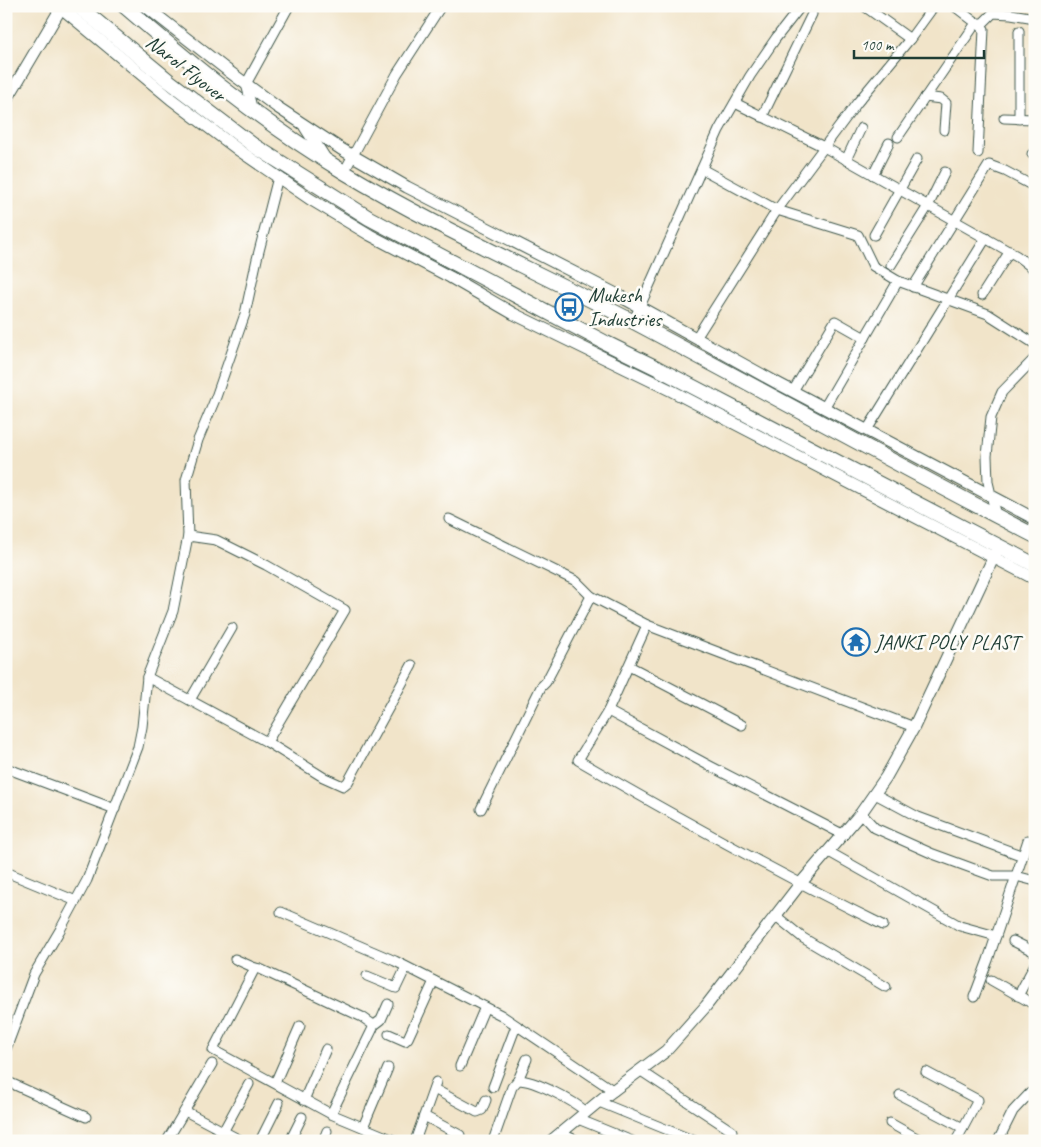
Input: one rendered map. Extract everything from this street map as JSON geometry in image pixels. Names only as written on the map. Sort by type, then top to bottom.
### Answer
[{"type":"main road","name":"Narol Flyover","points":[[78,6],[204,109],[243,146],[328,201],[369,218],[996,552],[1035,565]]},
{"type":"main road","name":"Narol Flyover","points":[[124,6],[253,111],[344,172],[419,214],[633,322],[1035,536]]},
{"type":"street","points":[[145,6],[246,84],[352,155],[407,187],[612,292],[824,408],[1035,519]]},
{"type":"street","points":[[253,111],[246,84],[289,6]]},
{"type":"street","points":[[344,172],[397,74],[440,6]]},
{"type":"street","points":[[633,322],[719,130],[776,38],[801,6]]},
{"type":"street","points":[[864,6],[910,39]]},
{"type":"street","points":[[696,338],[777,210],[857,103],[910,39],[932,9],[921,6]]},
{"type":"street","points":[[954,6],[984,29],[978,153]]},
{"type":"street","points":[[6,101],[60,7],[171,99],[243,146],[278,177],[328,201]]},
{"type":"street","points":[[976,23],[983,23],[993,13],[1035,18]]},
{"type":"street","points":[[762,117],[812,14]]},
{"type":"street","points":[[898,137],[976,23]]},
{"type":"street","points":[[1019,32],[1019,119]]},
{"type":"street","points":[[926,97],[941,99],[946,103],[944,130]]},
{"type":"street","points":[[734,103],[824,147],[1010,251],[1035,270]]},
{"type":"street","points":[[1004,118],[1035,119]]},
{"type":"street","points":[[303,123],[326,160]]},
{"type":"street","points":[[846,160],[861,128]]},
{"type":"street","points":[[873,175],[889,144]]},
{"type":"street","points":[[874,235],[917,159]]},
{"type":"street","points":[[914,287],[990,165],[1006,171],[1035,187]]},
{"type":"street","points":[[702,169],[777,210],[858,235],[873,266],[898,281],[988,314],[1035,344]]},
{"type":"street","points":[[891,265],[928,206],[945,172]]},
{"type":"street","points":[[6,1049],[34,974],[87,880],[138,746],[142,727],[147,677],[174,610],[188,536],[186,480],[198,440],[216,397],[245,314],[278,177]]},
{"type":"street","points":[[485,247],[493,232]]},
{"type":"street","points":[[867,430],[986,238]]},
{"type":"street","points":[[982,295],[1010,251]]},
{"type":"street","points":[[539,274],[546,258]]},
{"type":"street","points":[[824,408],[898,281]]},
{"type":"street","points":[[604,307],[612,292]]},
{"type":"street","points":[[793,391],[835,321],[865,338]]},
{"type":"street","points":[[996,516],[988,482],[987,456],[991,417],[1002,392],[1035,358]]},
{"type":"street","points":[[931,482],[938,468]]},
{"type":"street","points":[[449,519],[576,581],[591,596],[647,625],[914,727]]},
{"type":"street","points":[[188,536],[216,540],[266,565],[345,610],[267,742]]},
{"type":"street","points":[[556,1137],[598,1102],[666,1051],[706,1006],[800,884],[830,852],[861,814],[914,727],[996,552],[1035,579]]},
{"type":"street","points":[[481,809],[541,688],[546,682],[591,596]]},
{"type":"street","points":[[647,625],[608,711],[578,760],[680,819],[800,884],[883,925]]},
{"type":"street","points":[[190,700],[232,628]]},
{"type":"street","points":[[147,677],[267,742],[323,777],[343,786],[348,782],[412,665]]},
{"type":"street","points":[[629,666],[742,725]]},
{"type":"street","points":[[608,711],[844,835]]},
{"type":"street","points":[[6,768],[115,808]]},
{"type":"street","points":[[874,794],[918,817],[1023,856]]},
{"type":"street","points":[[861,814],[875,828],[933,854],[994,876],[1016,876],[1035,881]]},
{"type":"street","points":[[974,998],[1028,840],[1035,842]]},
{"type":"street","points":[[830,852],[960,926],[996,936]]},
{"type":"street","points":[[6,872],[76,900]]},
{"type":"street","points":[[281,912],[406,967],[485,1007],[614,1091]]},
{"type":"street","points":[[776,916],[803,938],[886,987]]},
{"type":"street","points":[[1013,941],[1035,952]]},
{"type":"street","points":[[235,959],[362,1016],[369,1020],[373,1026]]},
{"type":"street","points":[[1018,996],[1035,964]]},
{"type":"street","points":[[367,976],[396,988],[406,967]]},
{"type":"street","points":[[255,968],[214,1050],[331,1114],[396,1141]]},
{"type":"street","points":[[991,980],[1035,1005]]},
{"type":"street","points":[[389,1034],[404,1041],[408,1038],[434,981]]},
{"type":"street","points":[[331,1114],[373,1026],[381,1020],[388,1004]]},
{"type":"street","points":[[460,1066],[485,1007]]},
{"type":"street","points":[[275,1083],[300,1026]]},
{"type":"street","points":[[492,1087],[516,1026]]},
{"type":"street","points":[[304,1100],[326,1049]]},
{"type":"street","points":[[493,1141],[512,1087],[518,1080],[527,1059]]},
{"type":"street","points":[[168,1139],[212,1064]]},
{"type":"street","points":[[362,1127],[388,1068]]},
{"type":"street","points":[[641,1071],[732,1131]]},
{"type":"street","points":[[926,1072],[978,1100],[956,1141]]},
{"type":"street","points":[[518,1080],[528,1082],[571,1100],[582,1116],[632,1141]]},
{"type":"street","points":[[6,1081],[86,1117]]},
{"type":"street","points":[[218,1141],[249,1084]]},
{"type":"street","points":[[415,1141],[435,1085],[477,1112],[482,1110],[486,1100]]},
{"type":"street","points":[[998,1141],[1013,1111],[1030,1093],[1035,1095]]},
{"type":"street","points":[[900,1095],[963,1128]]},
{"type":"street","points":[[598,1102],[694,1141]]},
{"type":"street","points":[[260,1141],[279,1103]]},
{"type":"street","points":[[185,1111],[242,1141]]},
{"type":"street","points":[[424,1116],[460,1135]]},
{"type":"street","points":[[290,1141],[302,1117]]},
{"type":"street","points":[[890,1123],[922,1141]]},
{"type":"street","points":[[323,1141],[327,1130]]},
{"type":"street","points":[[556,1137],[578,1141]]},
{"type":"place","name":"Mukesh Industries","points":[[569,307]]},
{"type":"place","name":"JANKI POLY PLAST","points":[[856,642]]}]
